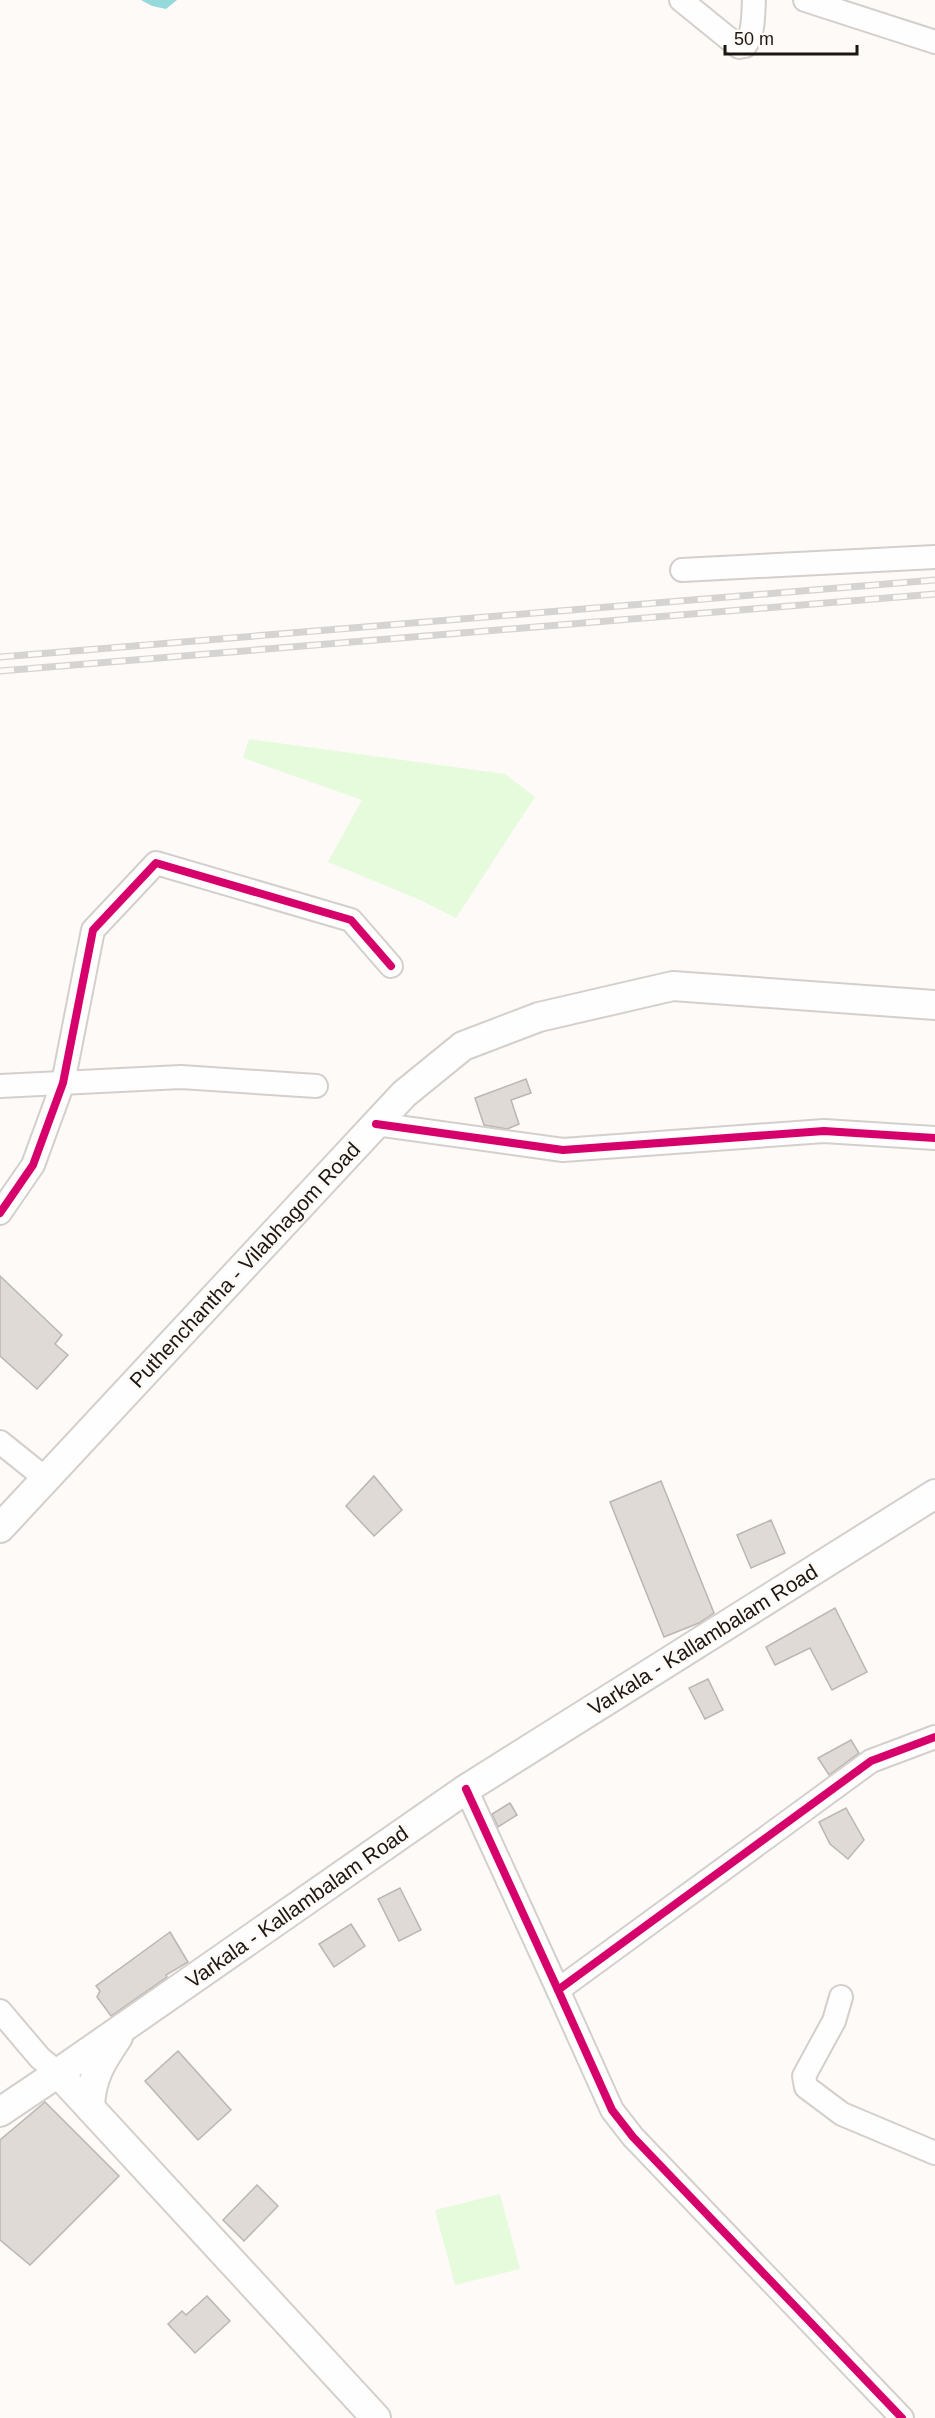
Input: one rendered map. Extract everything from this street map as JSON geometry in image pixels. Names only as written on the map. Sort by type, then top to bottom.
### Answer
[{"type":"main road","name":"Puthenchantha - Vilabhagom Road","points":[[0,1528],[404,1094],[463,1046],[539,1017],[673,986],[935,1005]]},
{"type":"main road","name":"Varkala - Kallambalam Road","points":[[0,2112],[466,1789],[935,1494]]},
{"type":"main road","points":[[90,2107],[91,2087],[100,2064],[124,2027]]},
{"type":"main road","points":[[58,2073],[376,2418]]},
{"type":"street","points":[[681,0],[739,47],[745,46],[752,30],[754,0]]},
{"type":"street","points":[[805,0],[935,42]]},
{"type":"street","points":[[682,570],[935,557]]},
{"type":"street","points":[[0,1213],[33,1165],[63,1083],[93,930],[156,863],[351,920],[391,966]]},
{"type":"street","points":[[0,1086],[182,1077],[316,1086]]},
{"type":"street","points":[[376,1124],[563,1150],[824,1131],[935,1138]]},
{"type":"street","points":[[0,1442],[46,1479]]},
{"type":"street","points":[[558,1990],[871,1761],[935,1737]]},
{"type":"street","points":[[466,1789],[612,2110],[633,2138],[902,2418]]},
{"type":"street","points":[[841,1997],[828,2036],[804,2076],[806,2087],[842,2114],[935,2153]]},
{"type":"street","points":[[0,2012],[40,2058],[58,2073]]},
{"type":"green space","points":[[249,739],[505,774],[535,797],[456,918],[418,899],[328,862],[362,800],[243,758]]},
{"type":"green space","points":[[500,2194],[520,2269],[455,2285],[435,2210]]},
{"type":"water","points":[[141,0],[177,0],[166,9],[152,6]]},
{"type":"building","points":[[526,1079],[531,1093],[511,1100],[519,1124],[507,1129],[484,1125],[475,1098]]},
{"type":"building","points":[[0,1276],[62,1335],[55,1344],[68,1355],[37,1389],[0,1356]]},
{"type":"building","points":[[374,1476],[402,1510],[374,1536],[346,1506]]},
{"type":"building","points":[[661,1481],[714,1613],[699,1623],[664,1637],[610,1502]]},
{"type":"building","points":[[771,1520],[785,1553],[751,1568],[737,1535]]},
{"type":"building","points":[[835,1608],[867,1672],[832,1690],[810,1648],[775,1665],[766,1647]]},
{"type":"building","points":[[708,1679],[723,1710],[705,1719],[689,1688]]},
{"type":"building","points":[[851,1740],[859,1753],[829,1775],[818,1758]]},
{"type":"building","points":[[510,1803],[517,1815],[498,1827],[492,1814]]},
{"type":"building","points":[[846,1808],[864,1840],[848,1859],[830,1844],[819,1822]]},
{"type":"building","points":[[400,1888],[421,1930],[399,1941],[378,1899]]},
{"type":"building","points":[[351,1924],[365,1946],[334,1967],[319,1944]]},
{"type":"building","points":[[170,1932],[188,1962],[166,1975],[167,1977],[111,2016],[97,1997],[100,1991],[96,1986]]},
{"type":"building","points":[[178,2051],[231,2110],[198,2140],[145,2081]]},
{"type":"building","points":[[45,2102],[119,2176],[30,2265],[0,2240],[0,2140]]},
{"type":"building","points":[[257,2185],[278,2206],[244,2241],[223,2220]]},
{"type":"building","points":[[207,2296],[230,2321],[195,2353],[168,2324],[182,2311],[186,2315]]},
{"type":"railway","points":[[0,657],[935,580]]},
{"type":"railway","points":[[0,671],[935,594]]},
{"type":"cycle path","points":[[0,1213],[33,1165],[63,1083],[93,930],[156,863],[351,920],[391,966]]},
{"type":"cycle path","points":[[376,1124],[563,1150],[824,1131],[935,1138]]},
{"type":"cycle path","points":[[466,1789],[558,1990],[871,1761],[935,1737]]},
{"type":"cycle path","points":[[558,1990],[612,2110],[633,2137],[902,2418]]}]
